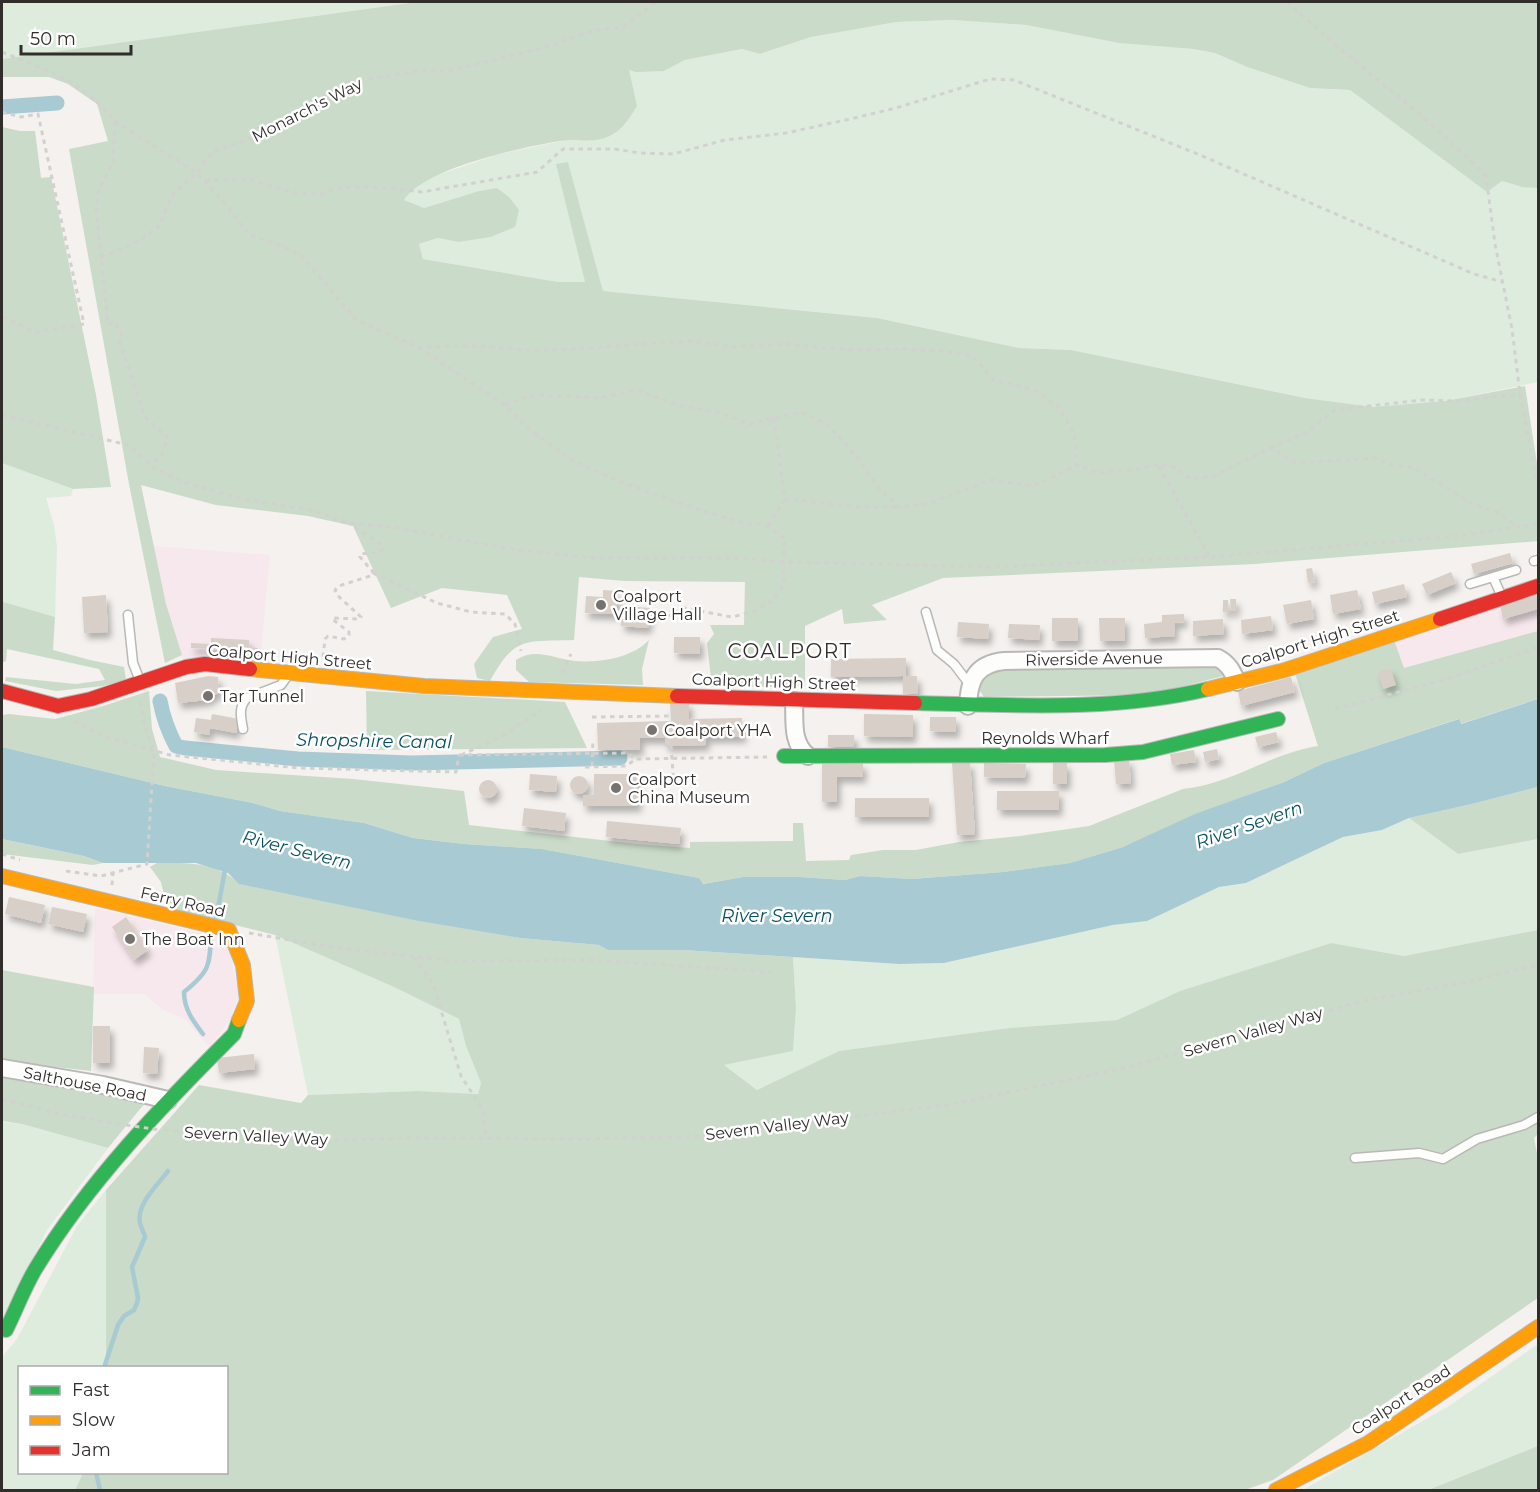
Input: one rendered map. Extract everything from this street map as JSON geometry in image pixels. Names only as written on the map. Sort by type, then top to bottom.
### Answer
[{"type":"street","name":"Coalport High Street","points":[[2,691],[58,706],[91,699],[186,667],[205,664],[424,686],[795,700],[894,701],[968,706],[1067,706],[1174,697],[1286,670],[1539,586]]},
{"type":"street","name":"Riverside Avenue","points":[[970,684],[979,670],[990,663],[1114,658],[1218,658],[1226,662],[1238,682]]},
{"type":"street","points":[[968,706],[970,684]]},
{"type":"street","points":[[795,700],[796,741],[800,750],[808,756]]},
{"type":"street","name":"Reynolds Wharf","points":[[784,756],[1143,752],[1278,719]]},
{"type":"street","name":"Ferry Road","points":[[2,876],[153,914],[230,930],[243,965],[247,1001],[234,1034],[168,1100],[73,1212],[35,1270],[4,1334]]},
{"type":"street","name":"Salthouse Road","points":[[2,1068],[103,1085],[168,1100]]},
{"type":"street","name":"Coalport Road","points":[[1276,1491],[1368,1443],[1539,1327]]},
{"type":"lane","points":[[1470,584],[1516,570]]},
{"type":"lane","points":[[1493,578],[1502,597]]},
{"type":"lane","points":[[926,612],[937,650],[954,664],[970,684]]},
{"type":"lane","points":[[128,615],[133,663],[140,681]]},
{"type":"lane","points":[[243,729],[241,710],[243,702],[247,698],[282,685],[289,674]]},
{"type":"lane","points":[[1355,1158],[1419,1153],[1443,1159],[1478,1139],[1539,1118]]},
{"type":"path","name":"Monarch's Way","points":[[101,258],[141,240],[159,226],[173,194],[197,173],[212,152],[256,137],[297,118],[342,89],[364,80],[424,70],[447,71],[540,49],[595,30],[623,27],[656,2]]},
{"type":"path","points":[[1287,2],[1428,121],[1486,176],[1495,244],[1512,329],[1520,394],[1539,488]]},
{"type":"path","points":[[2,52],[64,77],[86,91],[115,121],[205,180],[249,235],[279,245],[303,257],[356,320],[418,347],[505,405],[529,429],[569,458],[613,479],[703,511],[740,522],[768,526],[785,539],[784,585],[772,601],[756,611],[732,617],[684,608],[666,616]]},
{"type":"path","points":[[205,180],[250,180],[296,193],[320,194],[345,187],[380,187],[422,192],[537,172],[563,149],[615,149],[639,153],[673,154],[724,140],[786,133],[850,119],[896,108],[990,79],[1014,80],[1200,155],[1474,274],[1503,282]]},
{"type":"path","points":[[2,112],[21,117],[38,114],[84,324],[35,332],[2,316]]},
{"type":"path","points":[[115,121],[113,162],[97,197],[108,324],[115,322],[122,336],[120,342],[145,417],[168,438],[161,456],[156,459],[153,467]]},
{"type":"path","points":[[418,347],[483,346],[539,351],[689,341],[735,347],[785,344],[854,350],[943,351],[973,356],[993,380],[1038,392],[1060,408],[1074,434],[1077,465]]},
{"type":"path","points":[[505,405],[523,398],[543,395],[599,398],[636,390],[678,405],[720,413],[750,424],[801,412],[827,424],[853,452],[879,489],[898,507]]},
{"type":"path","points":[[785,499],[859,507],[927,504],[992,480],[1034,486],[1077,465],[1097,473],[1159,466],[1174,467],[1191,478],[1213,476],[1304,434],[1335,410],[1422,400],[1457,401],[1520,394]]},
{"type":"path","points":[[2,415],[128,446],[153,467],[186,483],[243,499],[311,510],[348,523],[382,545],[383,549],[380,552],[360,554],[360,558],[373,573],[437,603],[471,612],[505,614],[515,624],[521,651]]},
{"type":"path","points":[[768,526],[785,499],[780,472],[779,445],[773,418]]},
{"type":"path","points":[[1270,448],[1296,463],[1374,458],[1396,466],[1413,467],[1473,504],[1497,512],[1518,527]]},
{"type":"path","points":[[1159,466],[1209,556]]},
{"type":"path","points":[[348,523],[399,528],[510,549],[595,558],[739,558],[783,562],[991,567],[1209,556],[1458,536],[1539,524]]},
{"type":"path","points":[[323,676],[325,639],[328,636],[344,639],[349,635],[349,632],[332,619],[358,620],[361,617],[337,595],[335,590],[339,586],[370,577],[373,573]]},
{"type":"path","points":[[1335,710],[1448,679],[1539,647]]},
{"type":"path","points":[[459,755],[499,738],[526,722],[542,710],[554,692]]},
{"type":"path","points":[[64,871],[101,876],[147,864],[154,751],[140,704]]},
{"type":"path","points":[[58,706],[75,722],[102,736],[170,755],[299,768],[456,772],[459,755]]},
{"type":"path","points":[[592,717],[671,716]]},
{"type":"path","points":[[592,766],[593,739]]},
{"type":"path","points":[[671,746],[674,786]]},
{"type":"path","points":[[459,755],[627,753],[636,759],[784,756]]},
{"type":"path","points":[[585,766],[626,766],[636,759]]},
{"type":"path","points":[[112,885],[113,872]]},
{"type":"path","points":[[230,930],[338,948],[453,962],[593,960],[771,972]]},
{"type":"path","points":[[414,957],[433,984],[461,1076],[483,1110],[486,1139]]},
{"type":"path","name":"Severn Valley Way","points":[[2,1099],[55,1113],[160,1130],[302,1141],[686,1137],[947,1105],[1125,1068],[1363,1001],[1462,983],[1539,965]]},
{"type":"shaded area","points":[[153,546],[270,555],[260,663],[183,659],[166,604]]},
{"type":"shaded area","points":[[1538,595],[1538,631],[1403,668],[1394,640]]},
{"type":"shaded area","points":[[95,908],[211,935],[228,943],[239,995],[230,1020],[209,1047],[186,1020],[162,1009],[144,994],[93,994]]},
{"type":"green space","points":[[2,2],[417,2],[2,59]]},
{"type":"green space","points":[[417,2],[1538,2],[1538,188],[1522,187],[1502,181],[1487,192],[1350,90],[1310,88],[1247,67],[1215,53],[1193,49],[1119,43],[1026,25],[953,20],[896,22],[811,37],[760,54],[742,49],[685,60],[664,71],[629,70],[637,106],[626,122],[613,134],[596,140],[565,140],[543,144],[476,161],[432,178],[415,189],[404,200],[424,208],[479,191],[497,188],[509,197],[519,210],[515,227],[491,237],[459,242],[438,238],[419,244],[423,259],[558,282],[585,282],[556,164],[568,162],[603,291],[877,318],[1019,348],[1071,350],[1305,398],[1373,407],[1445,401],[1525,386],[1538,470],[1538,541],[1255,564],[943,578],[872,605],[887,620],[844,624],[842,609],[805,626],[805,687],[712,687],[707,643],[714,634],[710,625],[744,625],[745,582],[625,581],[579,577],[574,640],[523,644],[507,655],[490,681],[477,678],[474,664],[493,637],[522,629],[507,595],[442,588],[391,608],[353,526],[308,516],[216,505],[141,485],[166,604],[182,655],[165,663],[129,484],[69,149],[108,141],[97,104],[68,84],[49,77],[2,77],[2,59]]},
{"type":"green space","points":[[953,20],[1026,25],[1119,43],[1193,49],[1215,53],[1247,67],[1310,88],[1350,90],[1487,191],[1502,181],[1522,187],[1538,188],[1538,382],[1445,401],[1373,407],[1305,398],[1071,350],[1019,348],[877,318],[603,291],[568,162],[557,165],[585,282],[558,282],[423,259],[419,244],[438,238],[459,242],[491,237],[515,227],[479,191],[424,208],[404,200],[410,191],[432,177],[499,154],[562,141],[602,139],[629,70],[664,71],[685,60],[742,49],[760,54],[811,37],[855,28],[896,22]]},
{"type":"green space","points":[[2,127],[20,131],[35,131],[41,178],[51,177],[96,395],[111,487],[73,489],[2,463]]},
{"type":"green space","points":[[2,463],[73,489],[71,496],[46,498],[54,525],[57,547],[55,617],[2,604]]},
{"type":"green space","points":[[3,602],[55,617],[53,650],[124,667],[126,680],[103,686],[56,691],[5,681],[6,677],[76,684],[105,680],[99,669],[7,649],[6,661],[2,663]]},
{"type":"green space","points":[[1538,631],[1538,699],[1460,724],[1458,719],[1324,763],[1282,783],[1123,847],[1070,863],[1003,872],[912,879],[860,876],[845,880],[743,877],[702,884],[699,878],[542,849],[413,838],[364,823],[280,811],[2,747],[2,715],[55,719],[149,691],[152,729],[160,757],[216,770],[353,779],[464,791],[469,825],[637,844],[690,848],[690,842],[793,841],[793,823],[803,823],[806,861],[849,860],[851,855],[883,850],[916,850],[959,842],[1089,826],[1183,789],[1217,782],[1284,755],[1318,746],[1295,673],[1394,640],[1404,668]]},
{"type":"green space","points":[[649,640],[642,669],[643,685],[529,682],[516,670],[516,660],[531,654],[575,661],[605,660],[634,651]]},
{"type":"green space","points":[[1217,665],[1222,670],[1223,676],[1151,695],[984,697],[980,691],[979,682],[984,675],[1009,668]]},
{"type":"green space","points":[[366,691],[565,702],[587,748],[367,750]]},
{"type":"green space","points":[[1538,787],[1538,839],[1458,854],[1409,818],[1472,804]]},
{"type":"green space","points":[[1409,818],[1458,854],[1538,839],[1538,930],[1404,956],[1331,943],[1180,991],[1117,1020],[1009,1028],[839,1051],[757,1090],[724,1065],[793,1051],[796,1008],[793,957],[899,964],[944,963],[1113,925],[1146,921],[1219,887],[1246,883],[1343,837],[1382,830]]},
{"type":"green space","points":[[2,839],[84,856],[103,863],[93,865],[2,854]]},
{"type":"green space","points":[[157,863],[201,865],[221,871],[240,884],[520,938],[599,945],[608,950],[683,950],[793,957],[796,1008],[793,1051],[724,1065],[757,1090],[839,1051],[1009,1028],[1117,1020],[1180,991],[1331,943],[1404,956],[1538,930],[1538,1134],[1534,1138],[1538,1159],[1538,1298],[1273,1480],[1245,1490],[75,1490],[83,1474],[228,1474],[228,1366],[106,1366],[106,1190],[199,1085],[301,1103],[308,1095],[418,1091],[478,1094],[481,1083],[466,1046],[459,1019],[394,987],[275,935],[167,908],[161,882],[150,867]]},
{"type":"green space","points":[[275,935],[394,987],[459,1019],[466,1046],[481,1083],[478,1094],[418,1091],[308,1095]]},
{"type":"green space","points":[[2,970],[94,987],[91,1071],[2,1061]]},
{"type":"green space","points":[[2,1074],[78,1087],[145,1103],[108,1148],[22,1124],[2,1121]]},
{"type":"green space","points":[[2,1122],[22,1124],[108,1148],[47,1230],[2,1320]]},
{"type":"green space","points":[[106,1190],[106,1366],[18,1366],[18,1474],[83,1474],[75,1490],[2,1490],[2,1357],[17,1339],[77,1226]]},
{"type":"green space","points":[[1538,1344],[1538,1446],[1428,1490],[1303,1490],[1452,1404]]},
{"type":"green space","points":[[1538,1446],[1538,1490],[1428,1490]]},
{"type":"water","name":"River Severn","points":[[1538,699],[1538,787],[1409,818],[1382,830],[1343,837],[1246,883],[1219,887],[1147,921],[1113,925],[944,963],[899,964],[683,950],[608,950],[599,945],[520,938],[414,920],[239,884],[228,873],[196,863],[103,863],[84,856],[2,839],[2,747],[280,811],[364,823],[413,838],[542,849],[699,878],[703,884],[743,877],[845,880],[860,876],[912,879],[1003,872],[1070,863],[1123,847],[1195,814],[1282,783],[1324,763],[1459,719],[1461,724]]},
{"type":"building","points":[[1510,553],[1513,563],[1474,574],[1471,564]]},
{"type":"building","points":[[1312,568],[1315,582],[1308,583],[1306,569]]},
{"type":"building","points":[[1451,572],[1456,583],[1427,595],[1422,584]]},
{"type":"building","points":[[1404,584],[1407,597],[1375,604],[1372,592]]},
{"type":"building","name":"Coalport Village Hall","points":[[603,590],[617,591],[617,614],[585,613],[586,596],[603,597]]},
{"type":"building","points":[[1357,590],[1361,609],[1333,614],[1330,595]]},
{"type":"building","points":[[106,595],[108,632],[84,633],[82,597]]},
{"type":"building","points":[[1538,595],[1538,609],[1503,619],[1500,605]]},
{"type":"building","points":[[1230,599],[1236,599],[1236,611],[1231,611]]},
{"type":"building","points":[[1223,600],[1228,600],[1229,612],[1223,612]]},
{"type":"building","points":[[1311,600],[1314,619],[1287,624],[1283,605]]},
{"type":"building","points":[[622,606],[650,608],[648,628],[621,626]]},
{"type":"building","points":[[1184,614],[1184,622],[1174,623],[1175,636],[1145,638],[1144,624],[1162,622],[1162,615]]},
{"type":"building","points":[[1271,616],[1273,630],[1242,634],[1241,620]]},
{"type":"building","points":[[1052,618],[1078,618],[1078,641],[1052,641]]},
{"type":"building","points":[[1099,618],[1125,618],[1125,641],[1100,641]]},
{"type":"building","points":[[1223,619],[1224,634],[1193,636],[1193,621]]},
{"type":"building","points":[[958,622],[989,624],[988,639],[957,637]]},
{"type":"building","points":[[1009,624],[1040,625],[1039,640],[1008,638]]},
{"type":"building","points":[[674,637],[700,637],[700,654],[674,653]]},
{"type":"building","points":[[211,638],[249,640],[249,647],[258,648],[257,662],[228,659],[228,650],[191,648],[191,643],[211,644]]},
{"type":"building","points":[[906,658],[906,676],[917,676],[918,693],[903,694],[903,676],[831,677],[831,659]]},
{"type":"building","points":[[1390,668],[1396,685],[1383,689],[1378,672]]},
{"type":"building","points":[[208,676],[218,677],[219,692],[208,700],[178,703],[175,683]]},
{"type":"building","points":[[1291,677],[1295,692],[1241,706],[1238,691]]},
{"type":"building","name":"Coalport YHA","points":[[689,702],[689,719],[742,718],[743,737],[706,737],[706,745],[665,746],[665,738],[640,738],[640,750],[598,750],[597,723],[671,721],[670,703]]},
{"type":"building","points":[[212,714],[239,719],[236,733],[210,728],[209,735],[194,732],[196,718],[211,720]]},
{"type":"building","points":[[864,714],[913,715],[913,737],[864,736]]},
{"type":"building","points":[[930,717],[956,717],[956,732],[930,731]]},
{"type":"building","points":[[1276,732],[1279,742],[1258,747],[1255,737]]},
{"type":"building","points":[[828,735],[854,735],[854,747],[828,747]]},
{"type":"building","points":[[1217,749],[1219,759],[1205,762],[1203,752]]},
{"type":"building","points":[[1194,750],[1196,762],[1172,765],[1170,754]]},
{"type":"building","points":[[1129,759],[1131,783],[1116,784],[1114,760]]},
{"type":"building","points":[[970,762],[975,834],[957,835],[952,763]]},
{"type":"building","points":[[822,763],[863,763],[863,777],[837,777],[837,802],[822,802]]},
{"type":"building","points":[[984,763],[1026,764],[1025,778],[984,777]]},
{"type":"building","points":[[1053,763],[1067,763],[1067,784],[1053,784]]},
{"type":"building","points":[[530,774],[557,776],[556,792],[529,790]]},
{"type":"building","name":"Coalport China Museum","points":[[594,774],[638,774],[638,806],[583,806],[583,795],[594,795]]},
{"type":"building","points":[[579,776],[585,779],[588,785],[585,791],[579,794],[573,791],[570,785],[573,779]]},
{"type":"building","points":[[488,780],[494,783],[497,789],[494,795],[488,798],[482,795],[479,789],[482,783]]},
{"type":"building","points":[[997,791],[1059,791],[1059,810],[997,810]]},
{"type":"building","points":[[855,798],[929,798],[929,817],[855,817]]},
{"type":"building","points":[[524,808],[566,813],[564,831],[522,826]]},
{"type":"building","points":[[607,821],[681,828],[679,844],[606,837]]},
{"type":"building","points":[[9,897],[45,905],[41,923],[5,914]]},
{"type":"building","points":[[52,907],[87,914],[83,932],[48,924]]},
{"type":"building","name":"The Boat Inn","points":[[126,917],[148,950],[134,960],[112,927]]},
{"type":"building","points":[[93,1026],[110,1026],[110,1063],[93,1063]]},
{"type":"building","points":[[144,1047],[159,1048],[157,1074],[143,1073]]},
{"type":"building","points":[[254,1054],[255,1069],[219,1073],[217,1058]]},
{"type":"waterway","name":"Shropshire Canal","points":[[2,107],[57,103]]},
{"type":"waterway","name":"Shropshire Canal","points":[[160,701],[166,724],[176,746],[185,748],[298,759],[411,763],[620,758]]},
{"type":"waterway","points":[[216,919],[225,870]]},
{"type":"waterway","points":[[203,1034],[187,1009],[184,992],[199,979],[206,968],[209,961],[211,935]]},
{"type":"waterway","points":[[105,1366],[118,1325],[124,1316],[134,1310],[137,1303],[132,1267],[145,1237],[140,1223],[141,1209],[168,1171]]},
{"type":"waterway","points":[[96,1474],[100,1490]]},
{"type":"traffic: fast","points":[[915,703],[1025,706],[1099,704],[1136,701],[1208,689]]},
{"type":"traffic: fast","points":[[784,756],[1105,755],[1143,752],[1278,719]]},
{"type":"traffic: fast","points":[[6,1330],[36,1268],[79,1205],[128,1145],[234,1034],[239,1020]]},
{"type":"traffic: slow","points":[[1208,689],[1285,670],[1440,619]]},
{"type":"traffic: slow","points":[[250,669],[424,686],[677,696]]},
{"type":"traffic: slow","points":[[2,876],[229,930],[243,965],[247,1001],[239,1020]]},
{"type":"traffic: slow","points":[[1276,1490],[1368,1443],[1538,1327]]},
{"type":"traffic: jam","points":[[1440,619],[1538,586]]},
{"type":"traffic: jam","points":[[2,691],[58,706],[91,699],[186,667],[205,664],[250,669]]},
{"type":"traffic: jam","points":[[677,696],[915,703]]},
{"type":"place","name":"Coalport Village Hall","points":[[601,605]]},
{"type":"place","name":"Tar Tunnel","points":[[208,696]]},
{"type":"place","name":"Coalport YHA","points":[[652,730]]},
{"type":"place","name":"Coalport China Museum","points":[[616,788]]},
{"type":"place","name":"The Boat Inn","points":[[130,939]]},
{"type":"district","name":"COALPORT","points":[[790,651]]}]
